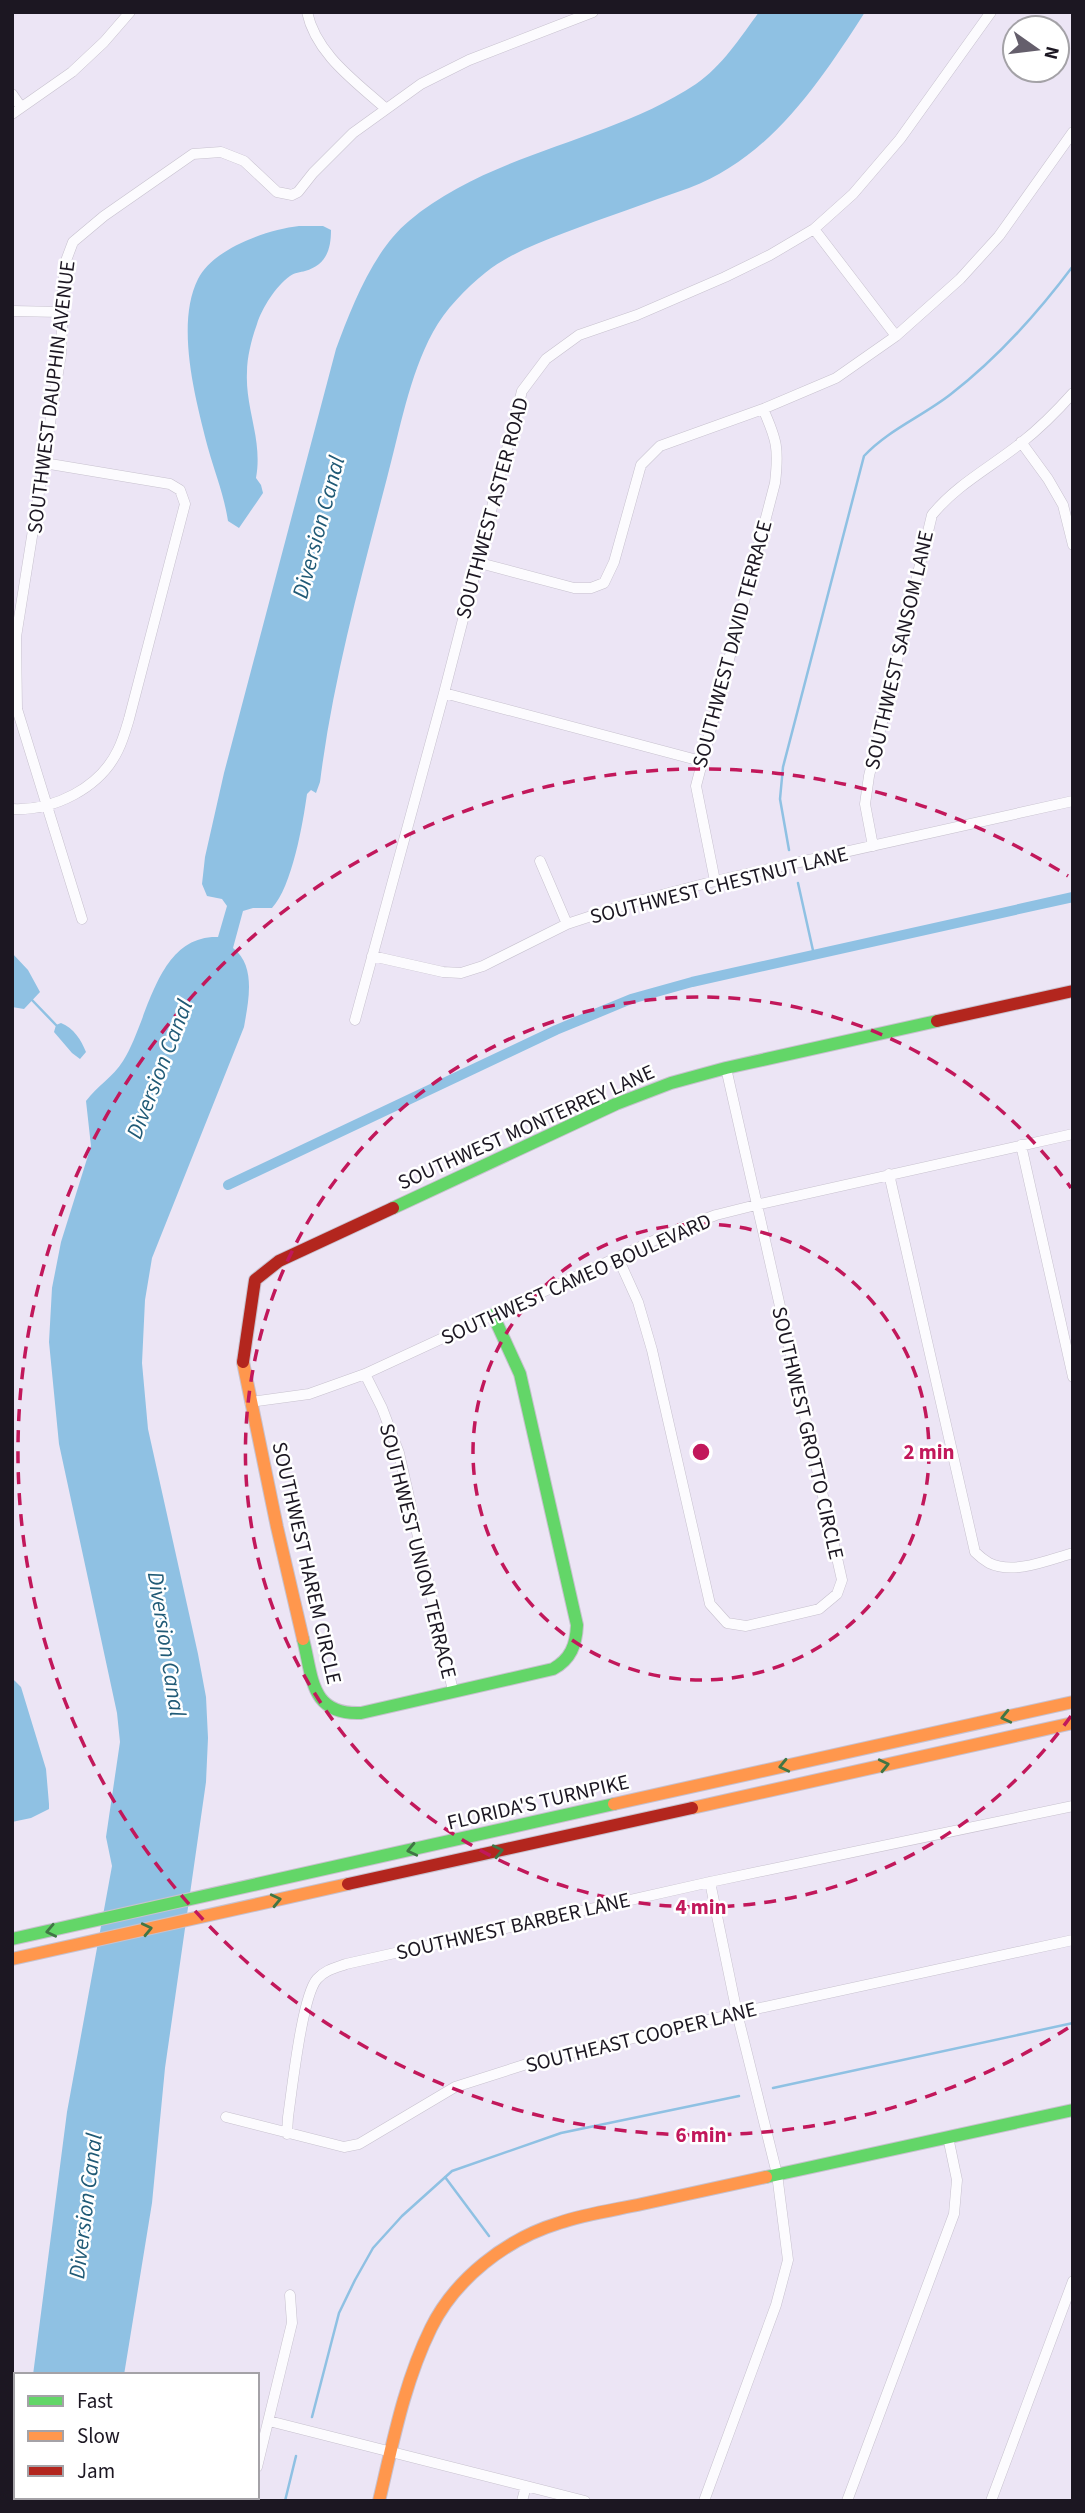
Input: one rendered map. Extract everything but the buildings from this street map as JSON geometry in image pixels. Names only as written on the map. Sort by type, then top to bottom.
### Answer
[{"type":"main road","name":"SOUTHWEST MONTERREY LANE","points":[[256,1280],[279,1261],[616,1104],[671,1083],[726,1068],[1073,991]]},
{"type":"main road","name":"SOUTHWEST HAREM CIRCLE","points":[[256,1280],[243,1363],[250,1402],[317,1696],[326,1707],[344,1714],[361,1713],[553,1670],[566,1663],[576,1646],[577,1625],[520,1374],[493,1315]]},
{"type":"main road","name":"FLORIDA'S TURNPIKE","points":[[12,1939],[1073,1702]]},
{"type":"main road","name":"FLORIDA'S TURNPIKE","points":[[12,1959],[1073,1723]]},
{"type":"main road","points":[[379,2501],[403,2403],[426,2334],[445,2302],[470,2274],[508,2246],[557,2223],[1073,2110]]},
{"type":"street","points":[[12,94],[17,110],[47,91],[104,42],[130,12]]},
{"type":"street","points":[[307,12],[323,48],[385,108],[444,71],[593,12]]},
{"type":"street","name":"SOUTHWEST ASTER ROAD","points":[[355,1020],[444,693],[522,391],[546,359],[579,335],[637,315],[725,277],[814,229],[853,194],[900,139],[991,12]]},
{"type":"street","name":"SOUTHWEST DAUPHIN AVENUE","points":[[82,919],[17,709],[16,637],[61,354],[64,267],[73,242],[104,216],[193,154],[221,152],[244,161],[277,192],[288,196],[298,192],[335,150],[385,108]]},
{"type":"street","points":[[476,562],[574,588],[591,588],[604,583],[614,562],[641,465],[660,446],[763,409],[836,378],[895,336],[960,279],[999,236],[1073,132]]},
{"type":"street","points":[[814,229],[895,336]]},
{"type":"street","points":[[12,311],[61,312]]},
{"type":"street","name":"SOUTHWEST SANSOM LANE","points":[[873,846],[866,804],[869,776],[932,515],[945,498],[1021,442],[1056,412],[1073,393]]},
{"type":"street","name":"SOUTHWEST DAVID TERRACE","points":[[715,881],[696,786],[775,483],[778,455],[775,434],[763,409]]},
{"type":"street","points":[[1021,442],[1048,478],[1063,505],[1073,545]]},
{"type":"street","points":[[12,809],[48,805],[69,797],[96,779],[111,762],[123,740],[184,504],[182,495],[175,486],[44,463]]},
{"type":"street","points":[[444,693],[701,761]]},
{"type":"street","name":"SOUTHWEST CHESTNUT LANE","points":[[372,956],[443,972],[461,972],[483,966],[567,925],[631,903],[715,881],[1073,801]]},
{"type":"street","points":[[540,861],[567,925]]},
{"type":"street","name":"SOUTHWEST GROTTO CIRCLE","points":[[618,1258],[638,1302],[652,1350],[710,1604],[727,1623],[746,1626],[819,1609],[837,1594],[842,1580],[726,1068]]},
{"type":"street","name":"SOUTHWEST CAMEO BOULEVARD","points":[[250,1402],[309,1394],[365,1374],[681,1228],[716,1215],[1073,1134]]},
{"type":"street","points":[[1021,1145],[1073,1377]]},
{"type":"street","points":[[889,1174],[975,1552],[990,1564],[1007,1566],[1030,1565],[1073,1553]]},
{"type":"street","name":"SOUTHWEST UNION TERRACE","points":[[365,1374],[382,1408],[398,1454],[453,1691]]},
{"type":"street","name":"SOUTHWEST BARBER LANE","points":[[287,2134],[307,2000],[316,1980],[326,1971],[359,1961],[710,1882],[1073,1805]]},
{"type":"street","points":[[704,2501],[776,2305],[788,2260],[777,2174],[737,2013],[710,1882]]},
{"type":"street","name":"SOUTHEAST COOPER LANE","points":[[226,2117],[344,2147],[359,2144],[455,2087],[530,2063],[737,2013],[1073,1940]]},
{"type":"street","points":[[848,2501],[954,2214],[957,2180],[948,2137]]},
{"type":"street","points":[[990,2501],[1073,2281]]},
{"type":"street","points":[[259,2459],[292,2323],[290,2295]]},
{"type":"street","points":[[269,2421],[585,2501]]},
{"type":"street","points":[[522,2501],[526,2486]]},
{"type":"water","name":"Diversion Canal","points":[[759,12],[865,12],[811,91],[768,138],[744,158],[718,175],[689,188],[564,233],[504,260],[463,292],[444,316],[425,349],[406,404],[340,667],[320,782],[316,793],[311,790],[307,794],[291,870],[272,908],[243,911],[233,948],[241,956],[248,975],[249,996],[244,1027],[152,1258],[145,1300],[142,1363],[148,1429],[198,1654],[206,1697],[208,1738],[206,1782],[165,2068],[152,2203],[124,2373],[33,2373],[67,2112],[112,1866],[106,1837],[120,1742],[117,1713],[59,1444],[49,1342],[52,1288],[61,1242],[91,1146],[86,1101],[123,1061],[157,983],[168,965],[181,950],[197,940],[218,937],[227,906],[222,899],[207,896],[202,884],[205,857],[224,773],[336,349],[374,263],[396,233],[441,198],[513,163],[662,104],[705,77],[738,41]]},
{"type":"water","points":[[299,226],[323,226],[331,230],[330,244],[326,256],[318,265],[292,275],[280,285],[266,304],[255,329],[248,360],[247,386],[256,438],[256,478],[263,493],[239,528],[228,521],[193,386],[188,340],[191,298],[198,279],[206,268],[228,250],[257,236]]},
{"type":"water","points":[[12,953],[28,970],[40,992],[24,1009],[12,1007]]},
{"type":"water","points":[[61,1023],[73,1031],[82,1043],[86,1052],[80,1059],[54,1032],[56,1025]]},
{"type":"water","points":[[12,1678],[21,1687],[46,1769],[49,1809],[31,1818],[12,1822]]},
{"type":"water","points":[[24,2499],[115,2499],[115,2501]]},
{"type":"waterway","points":[[789,850],[780,799],[783,767],[864,456],[884,438],[951,394],[985,365],[1031,318],[1073,266]]},
{"type":"waterway","points":[[798,883],[814,955]]},
{"type":"waterway","points":[[228,1185],[556,1030],[631,999],[692,982],[1073,897]]},
{"type":"waterway","points":[[32,1000],[56,1025]]},
{"type":"waterway","points":[[773,2088],[1073,2023]]},
{"type":"waterway","points":[[312,2417],[339,2313],[373,2248],[402,2216],[452,2171],[561,2133],[739,2096]]},
{"type":"waterway","points":[[445,2177],[489,2236]]},
{"type":"waterway","points":[[285,2501],[296,2456]]},
{"type":"traffic: fast","points":[[393,1208],[616,1104],[671,1083],[726,1068],[937,1021]]},
{"type":"traffic: fast","points":[[303,1639],[312,1680],[323,1701],[344,1712],[361,1713],[553,1669],[564,1661],[571,1651],[577,1625],[520,1374],[493,1315]]},
{"type":"traffic: fast","points":[[12,1939],[614,1804]]},
{"type":"traffic: fast","points":[[766,2177],[1073,2110]]},
{"type":"traffic: slow","points":[[243,1362],[303,1639]]},
{"type":"traffic: slow","points":[[614,1804],[1073,1702]]},
{"type":"traffic: slow","points":[[692,1808],[1073,1723]]},
{"type":"traffic: slow","points":[[12,1959],[348,1884]]},
{"type":"traffic: slow","points":[[379,2501],[400,2413],[413,2370],[431,2328],[454,2293],[484,2263],[520,2239],[569,2220],[766,2177]]},
{"type":"traffic: jam","points":[[937,1021],[1073,991]]},
{"type":"traffic: jam","points":[[243,1362],[255,1280],[279,1261],[393,1208]]},
{"type":"traffic: jam","points":[[348,1884],[692,1808]]}]
